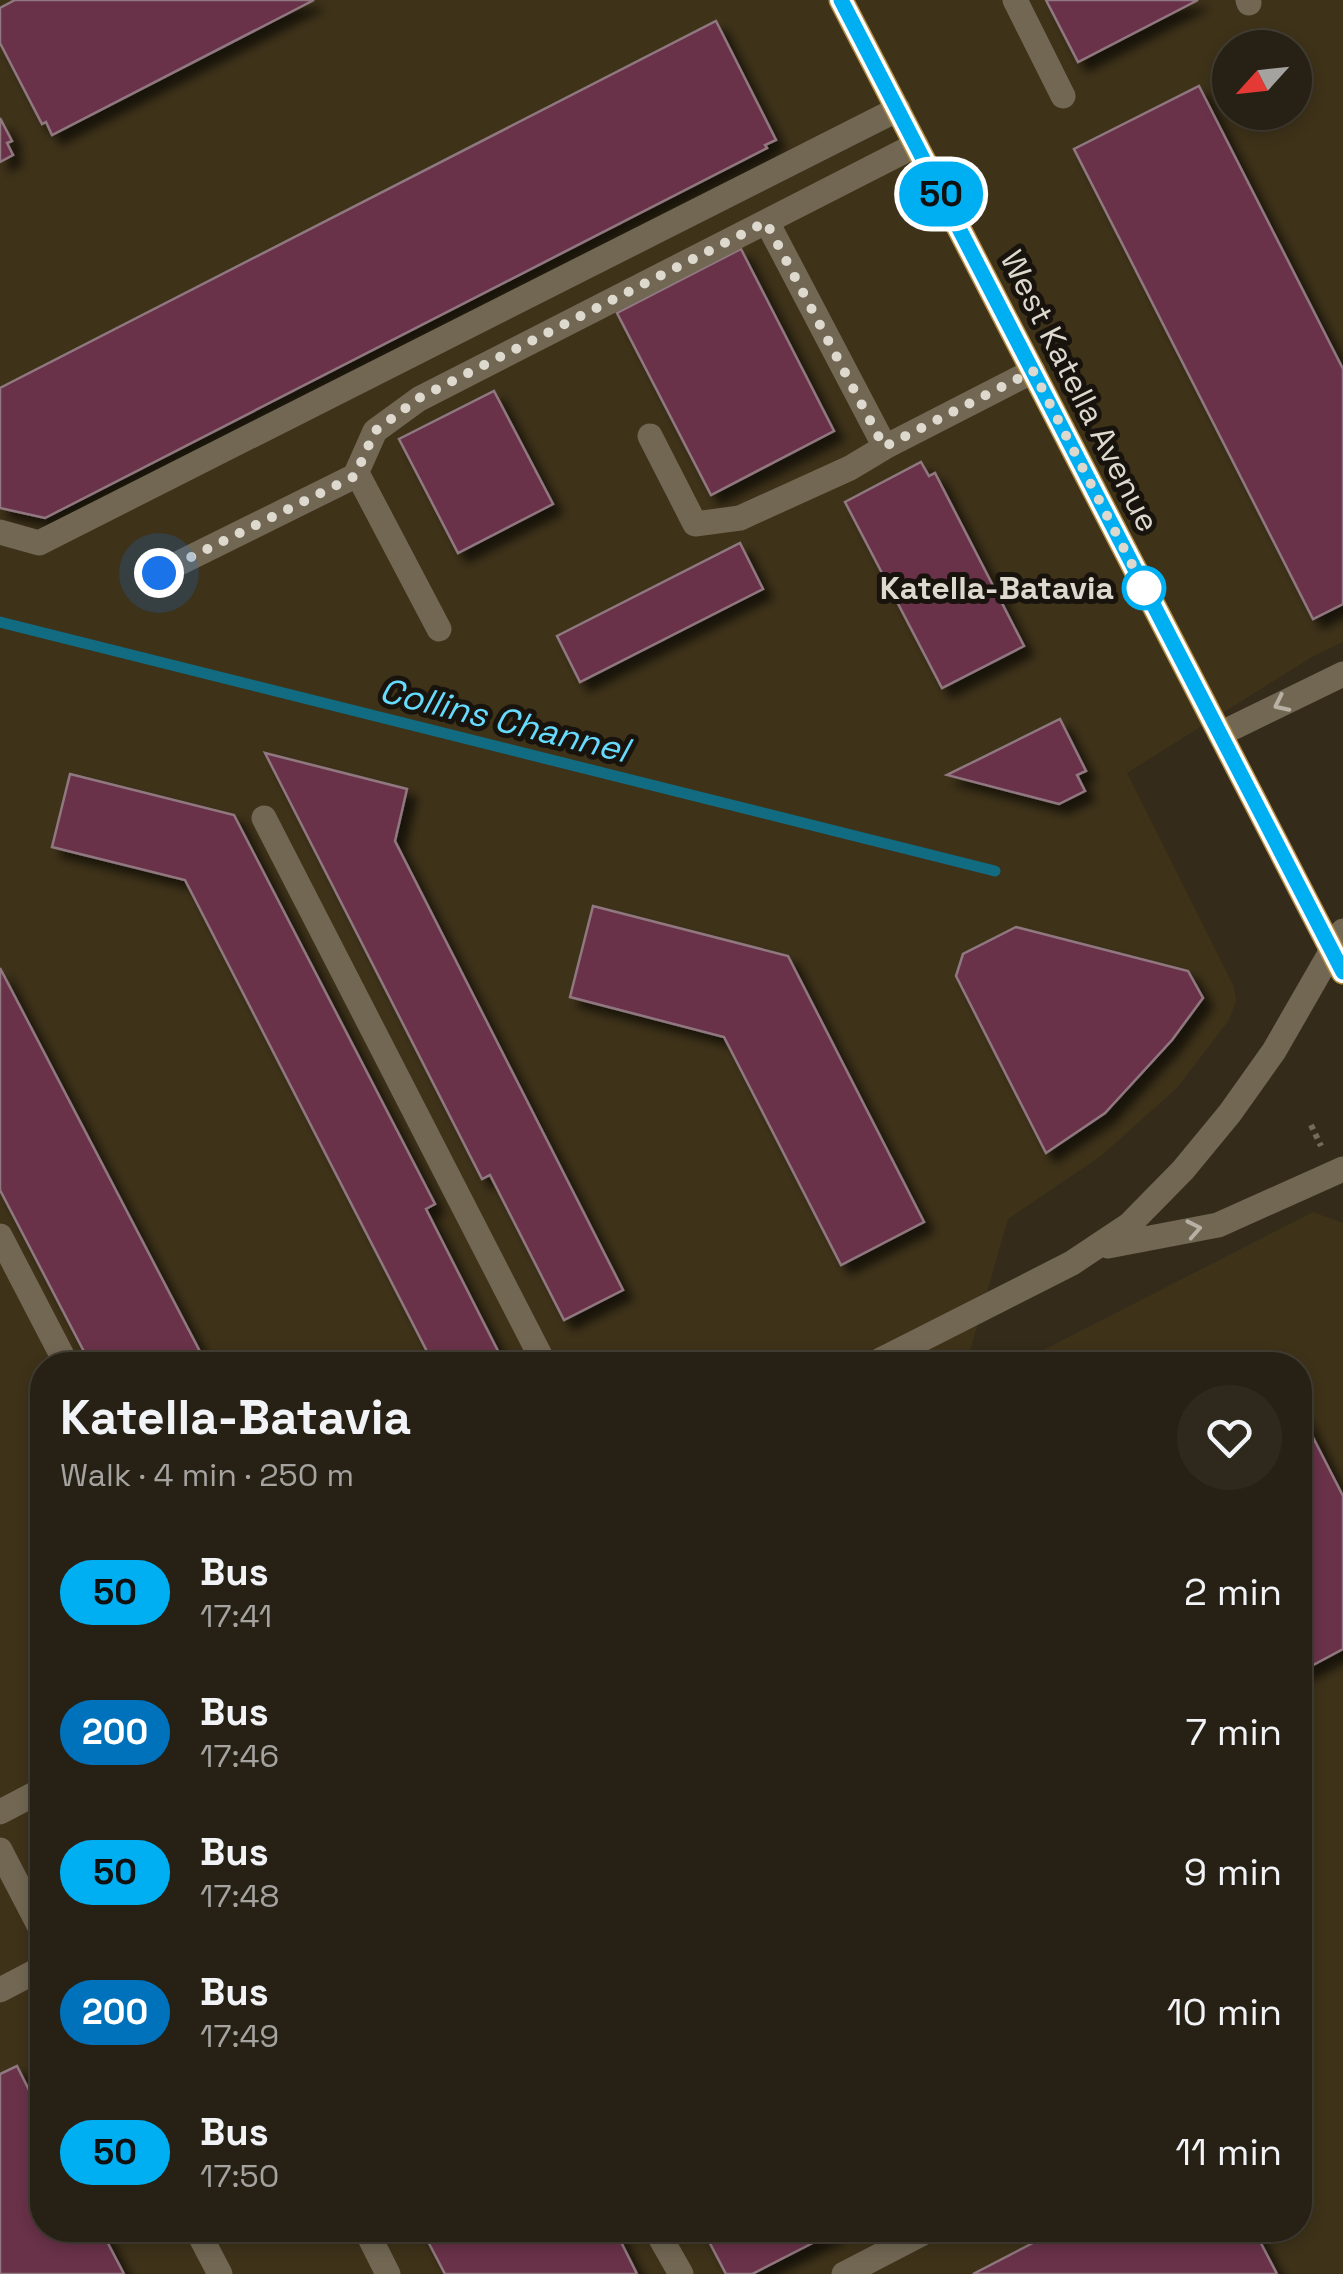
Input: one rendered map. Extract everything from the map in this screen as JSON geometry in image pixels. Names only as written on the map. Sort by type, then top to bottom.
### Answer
[{"type":"main road","name":"West Katella Avenue","points":[[841,0],[1220,734],[1339,951]]},
{"type":"street","points":[[1015,0],[1063,96]]},
{"type":"street","points":[[0,532],[39,543],[898,108]]},
{"type":"street","points":[[159,573],[357,473],[375,431],[419,398],[916,145]]},
{"type":"street","points":[[766,222],[884,447]]},
{"type":"street","points":[[650,436],[696,524],[740,518],[850,468],[1033,371]]},
{"type":"street","points":[[357,473],[439,628]]},
{"type":"street","points":[[1220,734],[1343,674]]},
{"type":"street","points":[[264,818],[538,1352]]},
{"type":"street","points":[[898,1352],[1098,1248],[1143,1211],[1230,1113],[1339,951]]},
{"type":"street","points":[[1098,1248],[1218,1224],[1335,1162]]},
{"type":"street","points":[[0,1236],[59,1352]]},
{"type":"street","points":[[0,1812],[30,1796]]},
{"type":"street","points":[[0,1850],[30,1908]]},
{"type":"street","points":[[0,1990],[30,1974]]},
{"type":"street","points":[[203,2242],[220,2274]]},
{"type":"street","points":[[372,2242],[388,2274]]},
{"type":"street","points":[[663,2242],[681,2274]]},
{"type":"street","points":[[844,2274],[906,2242]]},
{"type":"path","points":[[1311,1124],[1335,1162]]},
{"type":"shaded area","points":[[0,0],[1343,0],[1343,642],[1312,657],[1127,773],[1234,987],[1236,1001],[1229,1020],[1177,1088],[1101,1156],[1008,1219],[970,1352],[30,1352],[30,2242],[1312,2242],[1312,1352],[1039,1352],[1313,1212],[1343,1223],[1343,2274],[0,2274]]},
{"type":"building","points":[[15,0],[314,0],[52,135],[46,122],[42,124],[0,43],[0,8]]},
{"type":"building","points":[[1046,0],[1198,0],[1078,62]]},
{"type":"building","points":[[716,21],[776,140],[765,145],[767,148],[45,518],[0,508],[0,388]]},
{"type":"building","points":[[1199,86],[1212,112],[1212,130],[1221,130],[1343,369],[1343,604],[1313,619],[1074,149]]},
{"type":"building","points":[[0,118],[12,141],[7,143],[13,155],[0,162]]},
{"type":"building","points":[[741,249],[834,431],[711,495],[617,313]]},
{"type":"building","points":[[494,391],[553,504],[458,553],[399,439]]},
{"type":"building","points":[[921,462],[929,476],[935,473],[1024,646],[942,688],[845,502]]},
{"type":"building","points":[[740,543],[763,589],[580,682],[557,636]]},
{"type":"building","points":[[1060,719],[1086,771],[1077,775],[1085,791],[1059,804],[947,775]]},
{"type":"building","points":[[265,753],[407,789],[395,841],[623,1290],[564,1320],[490,1175],[482,1179]]},
{"type":"building","points":[[70,774],[234,815],[435,1204],[426,1209],[498,1351],[427,1352],[185,880],[52,847]]},
{"type":"building","points":[[593,906],[788,956],[924,1222],[841,1265],[724,1037],[570,997]]},
{"type":"building","points":[[1016,927],[1188,971],[1203,998],[1172,1040],[1105,1113],[1046,1153],[956,976],[963,954]]},
{"type":"building","points":[[0,968],[200,1352],[84,1352],[0,1190]]},
{"type":"building","points":[[1312,1435],[1343,1496],[1343,1649],[1312,1666]]},
{"type":"building","points":[[17,2066],[30,2092],[30,2242],[107,2242],[124,2274],[0,2274],[0,2074]]},
{"type":"building","points":[[428,2242],[621,2242],[637,2274],[445,2274]]},
{"type":"building","points":[[709,2242],[815,2242],[752,2274],[726,2274]]},
{"type":"building","points":[[1035,2242],[1260,2242],[1277,2274],[973,2274]]},
{"type":"waterway","name":"Collins Channel","points":[[0,622],[995,871]]},
{"type":"bus line","name":"50","points":[[841,0],[1343,972]]},
{"type":"place","name":"Katella-Batavia","points":[[1144,588]]},
{"type":"route","points":[[159,573],[355,476],[375,431],[419,398],[766,222],[884,447],[1033,371],[1144,588]]}]
